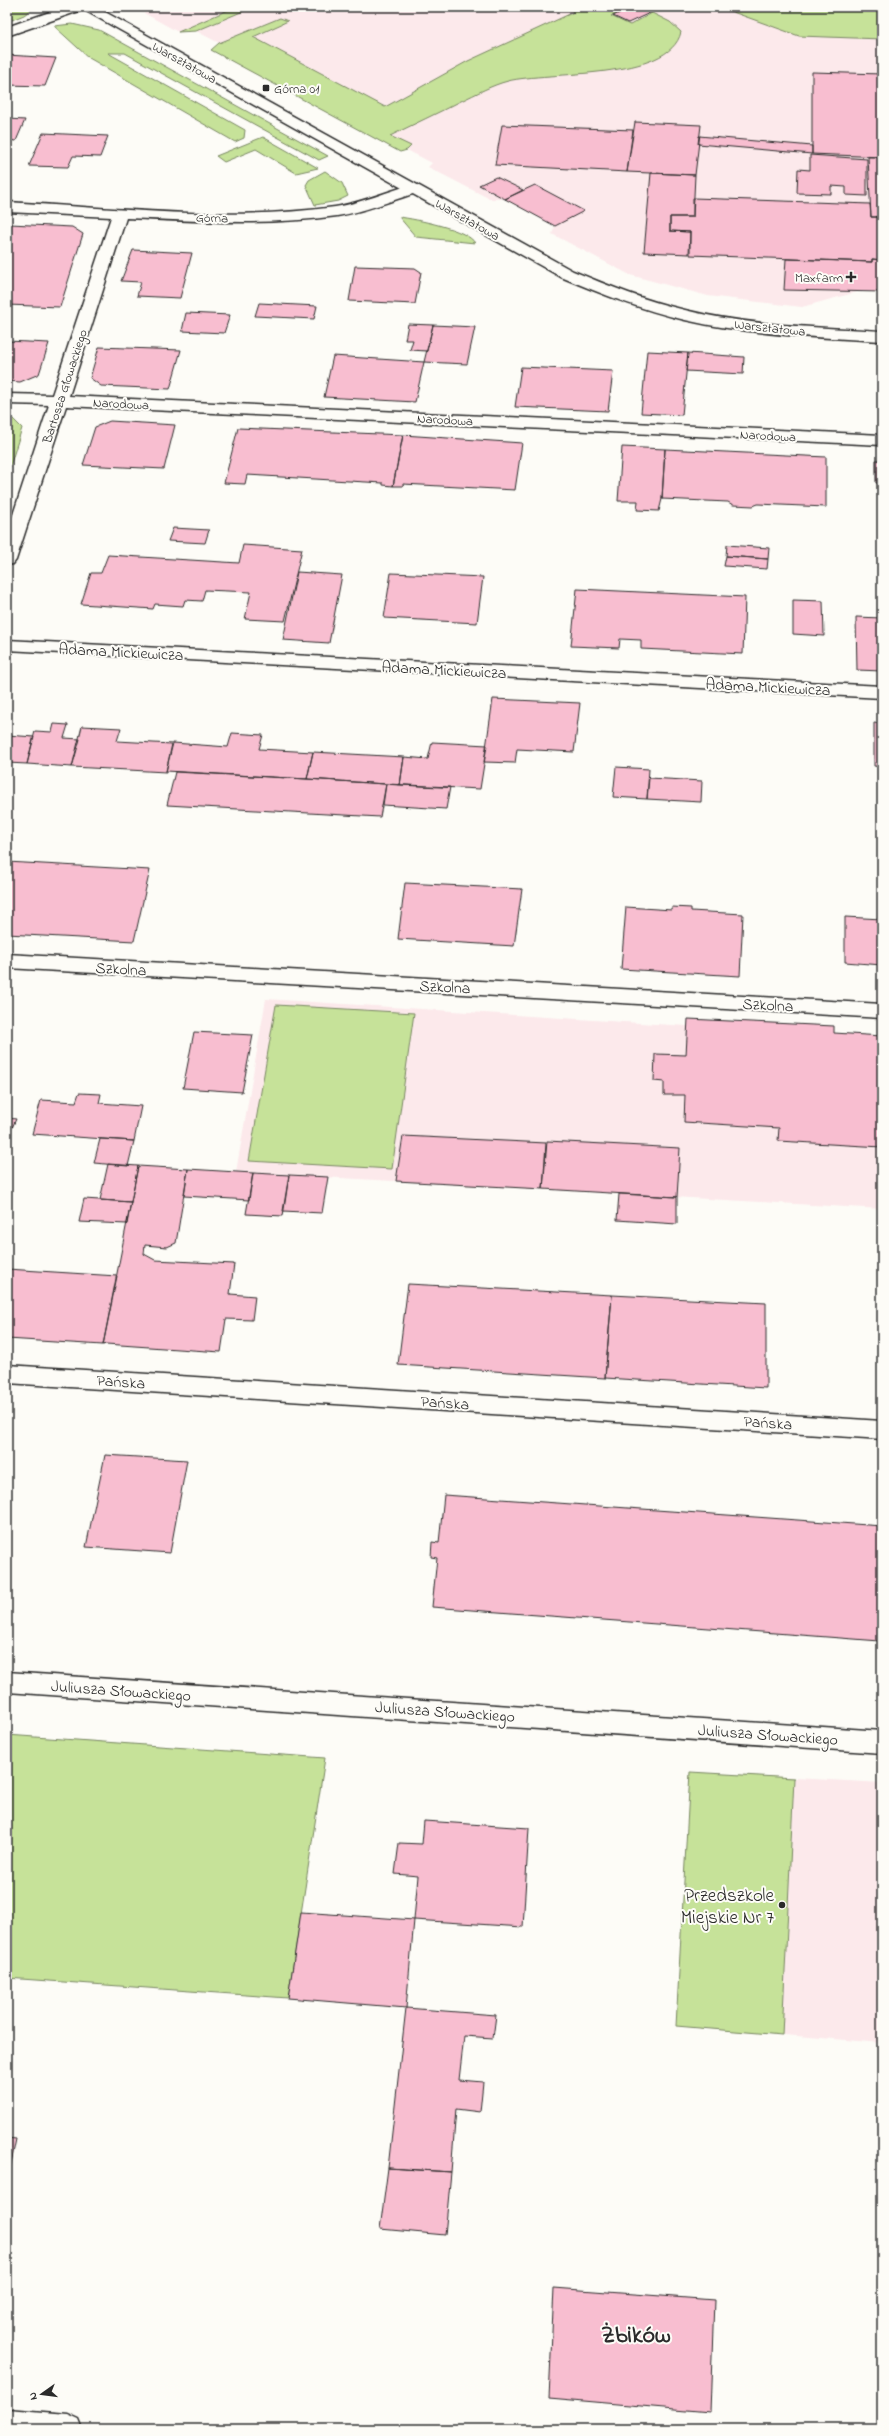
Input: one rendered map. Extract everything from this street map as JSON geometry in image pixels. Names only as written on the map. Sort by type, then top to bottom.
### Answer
[{"type":"street","points":[[7,32],[77,7]]},
{"type":"street","name":"Warsztatowa","points":[[86,7],[567,274],[639,303],[703,319],[777,329],[882,336]]},
{"type":"street","name":"Górna","points":[[7,207],[234,218],[304,216],[338,211],[414,189]]},
{"type":"street","name":"Bartosza Głowackiego","points":[[7,560],[120,213]]},
{"type":"street","name":"Narodowa","points":[[7,399],[59,400],[882,440]]},
{"type":"street","name":"Adama Mickiewicza","points":[[7,645],[882,692]]},
{"type":"street","name":"Szkolna","points":[[7,961],[882,1011]]},
{"type":"street","name":"Pańska","points":[[7,1374],[882,1430]]},
{"type":"street","name":"Juliusza Słowackiego","points":[[7,1682],[882,1742]]},
{"type":"street","points":[[7,2424],[68,2429]]},
{"type":"shaded area","points":[[133,7],[882,7],[882,292],[861,291],[802,307],[708,296],[630,275],[552,234],[555,226],[505,199],[490,199],[428,167],[432,163],[407,150],[400,152],[211,50],[219,43],[196,31],[178,32]]},
{"type":"shaded area","points":[[266,999],[687,1026],[688,1019],[834,1026],[834,1033],[882,1036],[882,1209],[236,1172]]},
{"type":"shaded area","name":"Przedszkole Miejskie Nr 7","points":[[690,1772],[882,1783],[882,2043],[676,2026]]},
{"type":"green space","points":[[7,7],[35,7],[24,15],[7,22]]},
{"type":"green space","points":[[235,7],[253,7],[196,31],[178,32]]},
{"type":"green space","points":[[565,7],[608,7],[621,12],[611,16],[630,25],[652,13],[670,22],[681,32],[672,48],[655,59],[632,66],[605,71],[526,78],[508,81],[490,87],[390,136],[411,146],[407,150],[400,152],[211,50],[219,43],[280,18],[288,21],[253,37],[385,107],[468,61],[574,12]]},
{"type":"green space","points":[[719,7],[882,7],[882,39],[799,36]]},
{"type":"green space","points":[[72,24],[99,30],[328,156],[319,160],[125,53],[108,53],[245,130],[244,138],[235,142],[89,58],[54,26]]},
{"type":"green space","points":[[263,137],[318,168],[296,173],[256,149],[224,162],[216,156]]},
{"type":"green space","points":[[325,171],[342,183],[348,196],[338,201],[315,205],[306,185],[309,180]]},
{"type":"green space","points":[[399,217],[428,222],[452,229],[462,233],[475,243],[416,237]]},
{"type":"green space","points":[[7,416],[10,416],[22,428],[7,476]]},
{"type":"green space","points":[[276,1005],[414,1013],[392,1169],[249,1161]]},
{"type":"green space","points":[[7,1735],[325,1758],[288,1998],[7,1978]]},
{"type":"green space","points":[[690,1772],[794,1778],[782,2035],[676,2026]]},
{"type":"building","points":[[632,7],[644,7],[654,11],[628,23],[613,16]]},
{"type":"building","points":[[7,55],[56,58],[45,86],[7,85]]},
{"type":"building","points":[[812,72],[882,74],[882,157],[812,154]]},
{"type":"building","points":[[7,119],[25,120],[16,141],[7,140]]},
{"type":"building","points":[[635,122],[701,125],[695,175],[627,172]]},
{"type":"building","points":[[502,125],[633,130],[627,172],[495,165]]},
{"type":"building","points":[[43,133],[108,136],[100,157],[73,156],[68,167],[29,166]]},
{"type":"building","points":[[699,136],[812,146],[812,154],[698,144]]},
{"type":"building","points":[[810,155],[867,159],[867,196],[846,195],[846,187],[831,186],[831,194],[797,193],[798,169],[810,170]]},
{"type":"building","points":[[868,157],[882,157],[882,217],[871,217]]},
{"type":"building","points":[[651,173],[695,175],[693,217],[670,217],[670,231],[690,232],[689,254],[644,252]]},
{"type":"building","points":[[496,177],[523,190],[505,199],[479,185]]},
{"type":"building","points":[[535,185],[584,211],[555,226],[505,199]]},
{"type":"building","points":[[693,198],[870,204],[871,217],[882,217],[882,260],[872,259],[872,262],[690,255],[690,232],[670,231],[670,217],[693,217]]},
{"type":"building","points":[[10,224],[72,227],[83,234],[60,307],[7,305],[7,232]]},
{"type":"building","points":[[133,250],[192,253],[180,298],[137,296],[141,282],[121,281]]},
{"type":"building","points":[[786,259],[872,262],[872,259],[882,260],[882,292],[784,290]]},
{"type":"building","points":[[355,266],[415,268],[421,272],[415,304],[349,301]]},
{"type":"building","points":[[259,303],[317,306],[314,319],[255,316]]},
{"type":"building","points":[[186,313],[230,315],[224,333],[182,331]]},
{"type":"building","points":[[408,324],[433,325],[427,351],[410,350],[413,340],[405,340]]},
{"type":"building","points":[[433,325],[475,327],[467,364],[424,362]]},
{"type":"building","points":[[7,341],[49,343],[39,374],[20,382],[7,381]]},
{"type":"building","points":[[99,347],[181,350],[170,389],[101,386],[90,378]]},
{"type":"building","points":[[647,351],[688,353],[682,415],[641,413]]},
{"type":"building","points":[[688,353],[744,357],[743,374],[686,371]]},
{"type":"building","points":[[333,356],[424,362],[415,402],[324,397]]},
{"type":"building","points":[[521,367],[613,371],[608,411],[515,407]]},
{"type":"building","points":[[110,421],[175,425],[164,469],[83,465],[95,427]]},
{"type":"building","points":[[238,428],[403,435],[393,486],[383,485],[383,483],[247,475],[245,484],[224,483]]},
{"type":"building","points":[[403,435],[522,443],[515,490],[403,484],[403,486],[393,486]]},
{"type":"building","points":[[622,447],[665,449],[662,499],[659,511],[637,510],[638,501],[618,501]]},
{"type":"building","points":[[665,449],[826,457],[826,507],[758,504],[753,506],[733,505],[728,502],[662,499]]},
{"type":"building","points":[[876,460],[882,460],[882,483],[876,483]]},
{"type":"building","points":[[173,528],[209,530],[205,543],[168,541]]},
{"type":"building","points":[[243,545],[302,549],[285,621],[245,619],[251,592],[205,590],[202,601],[185,600],[183,606],[155,604],[153,609],[81,604],[91,573],[101,573],[108,555],[239,563]]},
{"type":"building","points":[[727,545],[769,548],[768,559],[726,556]]},
{"type":"building","points":[[726,556],[768,559],[767,569],[724,566]]},
{"type":"building","points":[[297,572],[342,575],[329,643],[283,640]]},
{"type":"building","points":[[391,573],[483,577],[477,623],[384,618]]},
{"type":"building","points":[[577,589],[745,597],[743,654],[641,649],[641,640],[620,639],[619,648],[571,646]]},
{"type":"building","points":[[793,600],[823,601],[824,636],[793,634]]},
{"type":"building","points":[[856,617],[882,618],[882,671],[857,670]]},
{"type":"building","points":[[493,699],[580,703],[574,752],[517,749],[515,763],[484,762]]},
{"type":"building","points":[[874,723],[882,724],[882,767],[874,766]]},
{"type":"building","points":[[54,724],[68,725],[64,738],[80,739],[72,767],[27,764],[35,731],[52,732]]},
{"type":"building","points":[[82,726],[121,728],[117,741],[172,744],[166,772],[72,767]]},
{"type":"building","points":[[232,733],[263,735],[259,749],[313,752],[307,779],[166,771],[173,743],[228,747]]},
{"type":"building","points":[[7,735],[34,737],[27,764],[7,763]]},
{"type":"building","points":[[432,742],[487,745],[480,789],[400,785],[404,757],[428,759]]},
{"type":"building","points":[[313,752],[404,757],[400,785],[307,779]]},
{"type":"building","points":[[616,767],[649,769],[647,799],[613,797]]},
{"type":"building","points":[[175,772],[386,784],[380,817],[167,805]]},
{"type":"building","points":[[649,778],[702,781],[701,802],[647,799]]},
{"type":"building","points":[[386,784],[450,787],[446,809],[383,805]]},
{"type":"building","points":[[7,862],[150,870],[134,941],[7,934]]},
{"type":"building","points":[[405,883],[522,889],[514,946],[398,939]]},
{"type":"building","points":[[626,907],[672,910],[672,907],[691,908],[691,911],[743,914],[740,976],[621,969]]},
{"type":"building","points":[[845,917],[882,919],[882,965],[845,962]]},
{"type":"building","points":[[688,1019],[834,1026],[834,1033],[882,1036],[882,1147],[778,1141],[779,1128],[684,1122],[685,1095],[664,1095],[664,1082],[654,1081],[655,1054],[686,1055]]},
{"type":"building","points":[[194,1032],[253,1035],[242,1092],[183,1088]]},
{"type":"building","points":[[79,1093],[101,1094],[99,1103],[141,1106],[134,1141],[32,1134],[41,1100],[76,1102]]},
{"type":"building","points":[[7,1118],[16,1119],[7,1139]]},
{"type":"building","points":[[403,1136],[546,1143],[543,1189],[396,1181]]},
{"type":"building","points":[[100,1139],[134,1141],[128,1166],[94,1163]]},
{"type":"building","points":[[547,1141],[680,1148],[677,1197],[543,1189]]},
{"type":"building","points":[[108,1164],[138,1166],[131,1202],[100,1200]]},
{"type":"building","points":[[138,1166],[188,1169],[176,1243],[167,1247],[145,1245],[144,1254],[155,1260],[234,1264],[230,1294],[255,1296],[252,1320],[226,1319],[221,1352],[103,1345]]},
{"type":"building","points":[[188,1169],[253,1173],[249,1200],[184,1196]]},
{"type":"building","points":[[253,1173],[289,1175],[283,1216],[246,1214]]},
{"type":"building","points":[[289,1175],[328,1177],[322,1213],[283,1211]]},
{"type":"building","points":[[619,1194],[677,1197],[677,1224],[617,1220]]},
{"type":"building","points":[[84,1199],[131,1202],[127,1224],[79,1222]]},
{"type":"building","points":[[7,1269],[117,1276],[103,1345],[7,1339]]},
{"type":"building","points":[[408,1284],[612,1295],[605,1378],[398,1365]]},
{"type":"building","points":[[612,1295],[766,1303],[766,1388],[605,1378]]},
{"type":"building","points":[[105,1455],[187,1460],[170,1553],[86,1547]]},
{"type":"building","points":[[444,1495],[882,1526],[882,1644],[880,1641],[432,1607],[437,1558],[431,1557],[432,1542],[439,1543]]},
{"type":"building","points":[[424,1821],[529,1828],[523,1927],[414,1920],[418,1876],[395,1874],[399,1843],[422,1844]]},
{"type":"building","points":[[301,1912],[414,1920],[406,2008],[288,1998]]},
{"type":"building","points":[[406,2008],[496,2015],[493,2038],[464,2036],[459,2080],[483,2082],[480,2112],[456,2109],[451,2172],[388,2168]]},
{"type":"building","points":[[7,2138],[16,2139],[7,2183]]},
{"type":"building","points":[[388,2168],[451,2172],[445,2235],[380,2229]]},
{"type":"building","points":[[554,2288],[714,2300],[710,2412],[549,2398]]},
{"type":"place","name":"Górna 01","points":[[266,88]]},
{"type":"place","name":"Maxfarm","points":[[851,277]]},
{"type":"place","name":"Przedszkole Miejskie Nr 7","points":[[782,1905]]},
{"type":"district","name":"Żbików","points":[[636,2334]]}]
